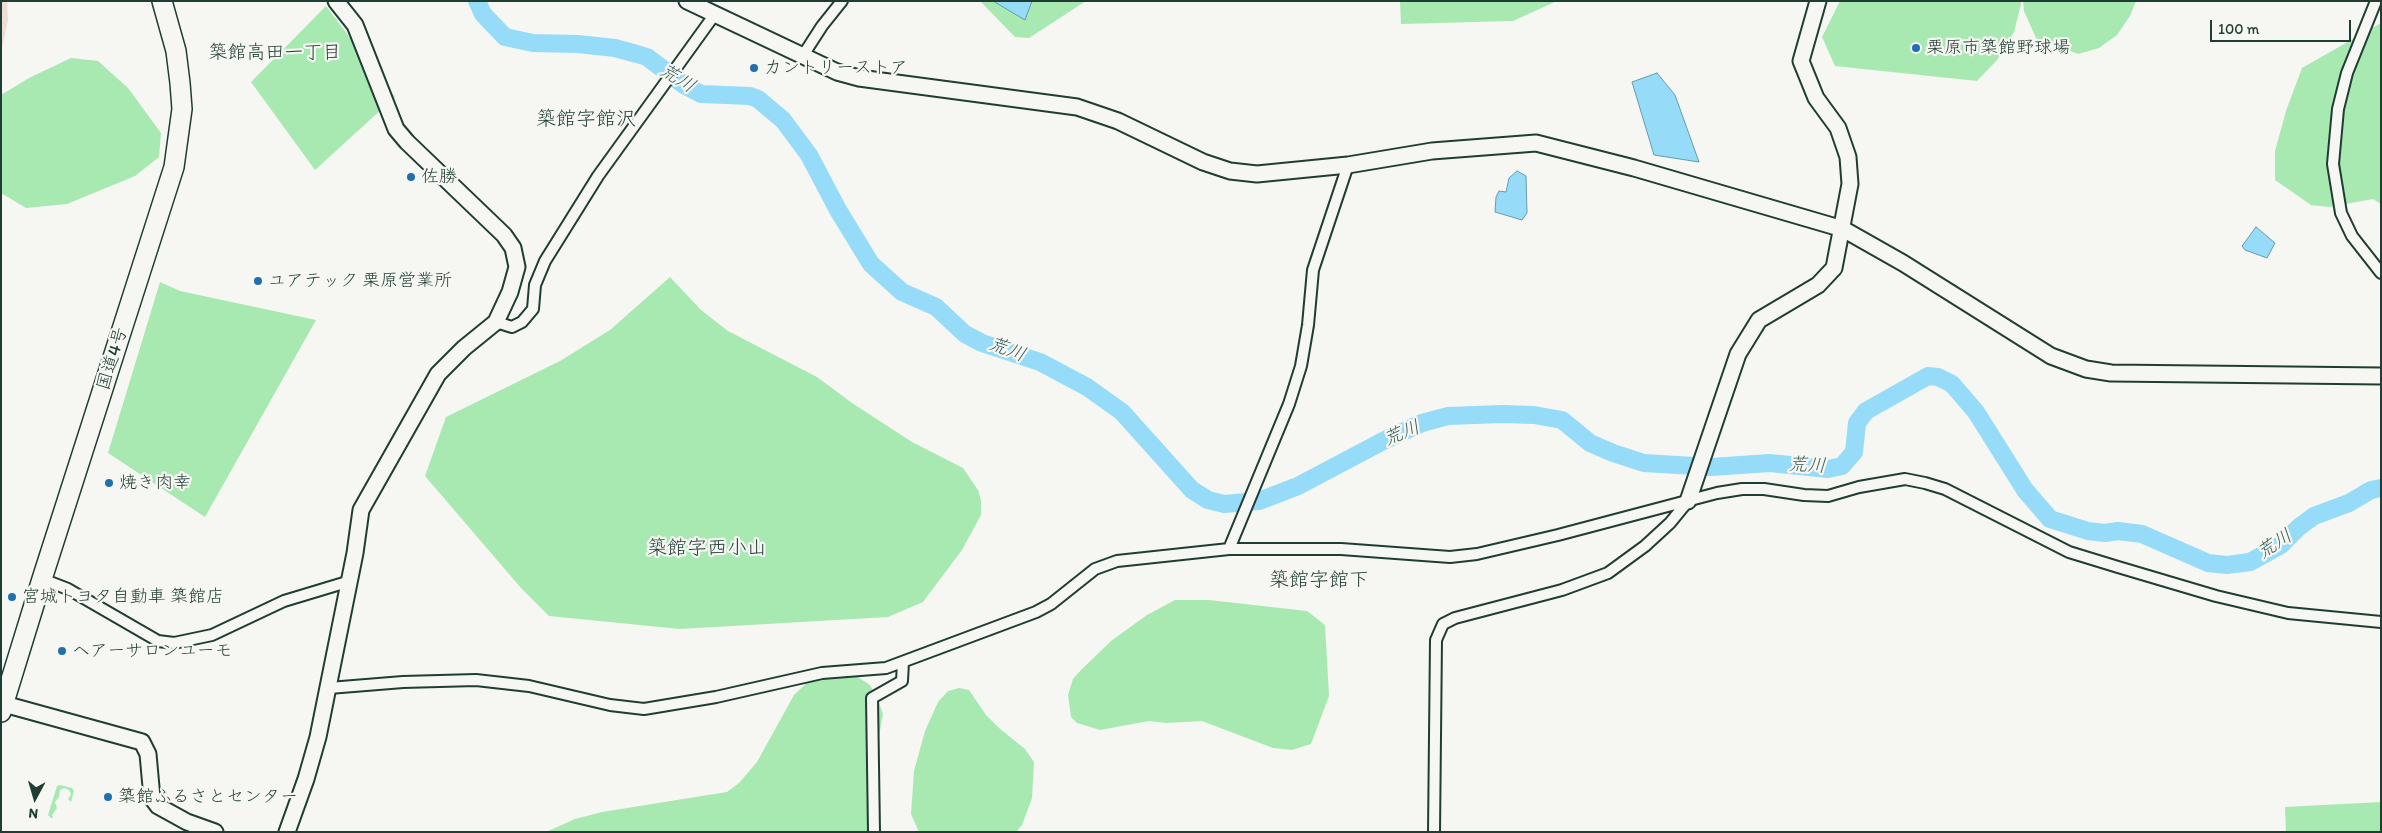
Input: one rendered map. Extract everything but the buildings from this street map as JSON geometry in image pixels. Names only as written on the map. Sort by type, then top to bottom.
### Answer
[{"type":"highway","name":"国道4号","points":[[2,708],[174,167],[182,109],[176,51],[162,1]]},
{"type":"street","points":[[287,832],[306,779],[329,688],[355,553],[361,510],[438,374],[464,348],[496,322],[510,292],[517,267],[513,248],[504,235],[407,142],[396,129],[355,25],[336,1]]},
{"type":"street","points":[[687,1],[802,58],[859,78],[1077,107],[1118,121],[1203,162],[1230,171],[1257,174],[1348,165],[1432,151],[1536,143],[1634,168],[1842,229],[1903,263],[2051,356],[2086,370],[2120,374],[2381,376]]},
{"type":"street","points":[[802,58],[822,26],[842,1]]},
{"type":"street","points":[[1434,832],[1436,640],[1444,624],[1455,618],[1562,590],[1608,572],[1645,546],[1670,524],[1688,501],[1738,354],[1759,320],[1818,285],[1834,268],[1850,184],[1848,157],[1838,128],[1816,98],[1801,61],[1818,1]]},
{"type":"street","points":[[2376,1],[2347,73],[2338,109],[2334,164],[2340,213],[2352,236],[2381,273]]},
{"type":"street","points":[[496,322],[512,327],[522,322],[533,309],[534,286],[545,260],[598,176],[715,14]]},
{"type":"street","points":[[1230,549],[1289,404],[1301,366],[1308,325],[1313,270],[1348,165]]},
{"type":"street","points":[[329,688],[421,681],[476,680],[529,686],[610,705],[644,709],[716,697],[822,673],[886,668],[1036,612],[1051,604],[1095,569],[1118,561],[1230,549],[1341,549],[1450,557],[1477,554],[1742,489],[1828,496],[1886,481],[1905,479],[1925,482],[1945,489],[2069,552],[2118,567],[2216,596],[2288,613],[2381,622]]},
{"type":"street","points":[[42,579],[83,597],[158,641],[174,643],[212,635],[284,601],[348,582]]},
{"type":"street","points":[[874,832],[872,698],[902,681],[903,662]]},
{"type":"street","points":[[2,708],[142,742],[148,754],[152,798],[158,806],[186,822],[215,832]]},
{"type":"shaded area","points":[[1,1],[7,1],[8,20],[1,53]]},
{"type":"green space","points":[[980,1],[1086,1],[1029,38],[1015,37]]},
{"type":"green space","points":[[1400,1],[1557,1],[1513,21],[1401,24]]},
{"type":"green space","name":"栗原市築館野球場","points":[[1840,1],[2021,1],[2021,4],[2014,32],[1997,60],[1977,81],[1835,66],[1822,37]]},
{"type":"green space","points":[[2023,1],[2136,1],[2130,16],[2117,35],[2099,48],[2078,54],[2036,38],[2024,11]]},
{"type":"green space","points":[[326,6],[395,97],[315,170],[251,82]]},
{"type":"green space","points":[[2381,23],[2381,204],[2373,199],[2329,207],[2311,205],[2275,180],[2275,151],[2286,111],[2302,68]]},
{"type":"green space","points":[[71,58],[98,61],[128,88],[161,133],[159,157],[135,176],[67,204],[26,208],[1,193],[1,95],[29,78]]},
{"type":"green space","points":[[670,277],[701,310],[728,331],[817,377],[852,403],[912,442],[963,468],[978,490],[981,500],[981,515],[962,550],[923,602],[888,617],[680,629],[549,616],[521,588],[425,476],[446,417],[560,361],[610,330]]},
{"type":"green space","points":[[160,282],[180,291],[316,320],[205,517],[108,453]]},
{"type":"green space","points":[[1175,600],[1209,600],[1307,611],[1325,625],[1329,696],[1311,744],[1292,750],[1273,748],[1202,721],[1166,723],[1149,721],[1100,730],[1077,723],[1071,717],[1068,695],[1073,679],[1081,670],[1111,641],[1147,615]]},
{"type":"green space","points":[[817,673],[853,674],[870,685],[883,714],[869,790],[868,832],[546,832],[575,819],[602,812],[727,792],[739,783],[757,762],[794,695]]},
{"type":"green space","points":[[959,688],[969,690],[986,715],[1025,749],[1034,762],[1032,798],[1022,825],[1016,832],[919,832],[911,814],[914,771],[925,731],[938,702],[948,691]]},
{"type":"green space","points":[[57,786],[72,788],[74,791],[71,802],[68,799],[71,794],[69,790],[64,788],[60,790],[59,797],[55,802],[57,808],[52,815],[53,818],[51,818],[48,815]]},
{"type":"green space","points":[[2381,802],[2381,832],[2286,832],[2285,807]]},
{"type":"water","points":[[993,1],[1032,1],[1025,20]]},
{"type":"water","points":[[1657,73],[1675,95],[1699,162],[1654,155],[1632,82]]},
{"type":"water","points":[[1517,171],[1526,176],[1527,213],[1522,220],[1495,212],[1496,197],[1499,191],[1506,192],[1509,178]]},
{"type":"water","points":[[2256,227],[2275,243],[2267,258],[2245,250],[2242,246]]},
{"type":"waterway","name":"荒川","points":[[477,1],[483,14],[505,37],[533,43],[578,44],[615,48],[647,57],[684,85],[701,94],[750,96],[758,99],[783,120],[809,155],[838,210],[871,264],[902,292],[936,307],[965,334],[982,343],[1040,362],[1087,387],[1122,412],[1192,490],[1208,500],[1224,504],[1259,501],[1298,486],[1385,440],[1422,423],[1448,416],[1534,415],[1562,420],[1590,443],[1644,463],[1711,467],[1770,463],[1828,469],[1842,466],[1854,452],[1857,423],[1866,411],[1928,376],[1938,377],[1952,384],[1976,412],[2025,490],[2050,519],[2088,531],[2105,533],[2118,531],[2142,534],[2208,563],[2227,565],[2250,562],[2281,545],[2299,527],[2314,516],[2349,503],[2371,490],[2381,488]]},
{"type":"place","name":"栗原市築館野球場","points":[[1916,48]]},
{"type":"place","name":"カントリーストア","points":[[754,68]]},
{"type":"place","name":"佐勝","points":[[411,177]]},
{"type":"place","name":"ユアテック 栗原営業所","points":[[258,281]]},
{"type":"place","name":"焼き肉幸","points":[[109,483]]},
{"type":"place","name":"宮城トヨタ自動車 築館店","points":[[12,597]]},
{"type":"place","name":"ヘアーサロンユーモ","points":[[62,651]]},
{"type":"place","name":"築館ふるさとセンター","points":[[108,797]]},
{"type":"district","name":"築館高田一丁目","points":[[275,53]]},
{"type":"district","name":"築館字館沢","points":[[586,120]]},
{"type":"district","name":"築館字西小山","points":[[707,549]]},
{"type":"district","name":"築館字館下","points":[[1319,581]]}]
